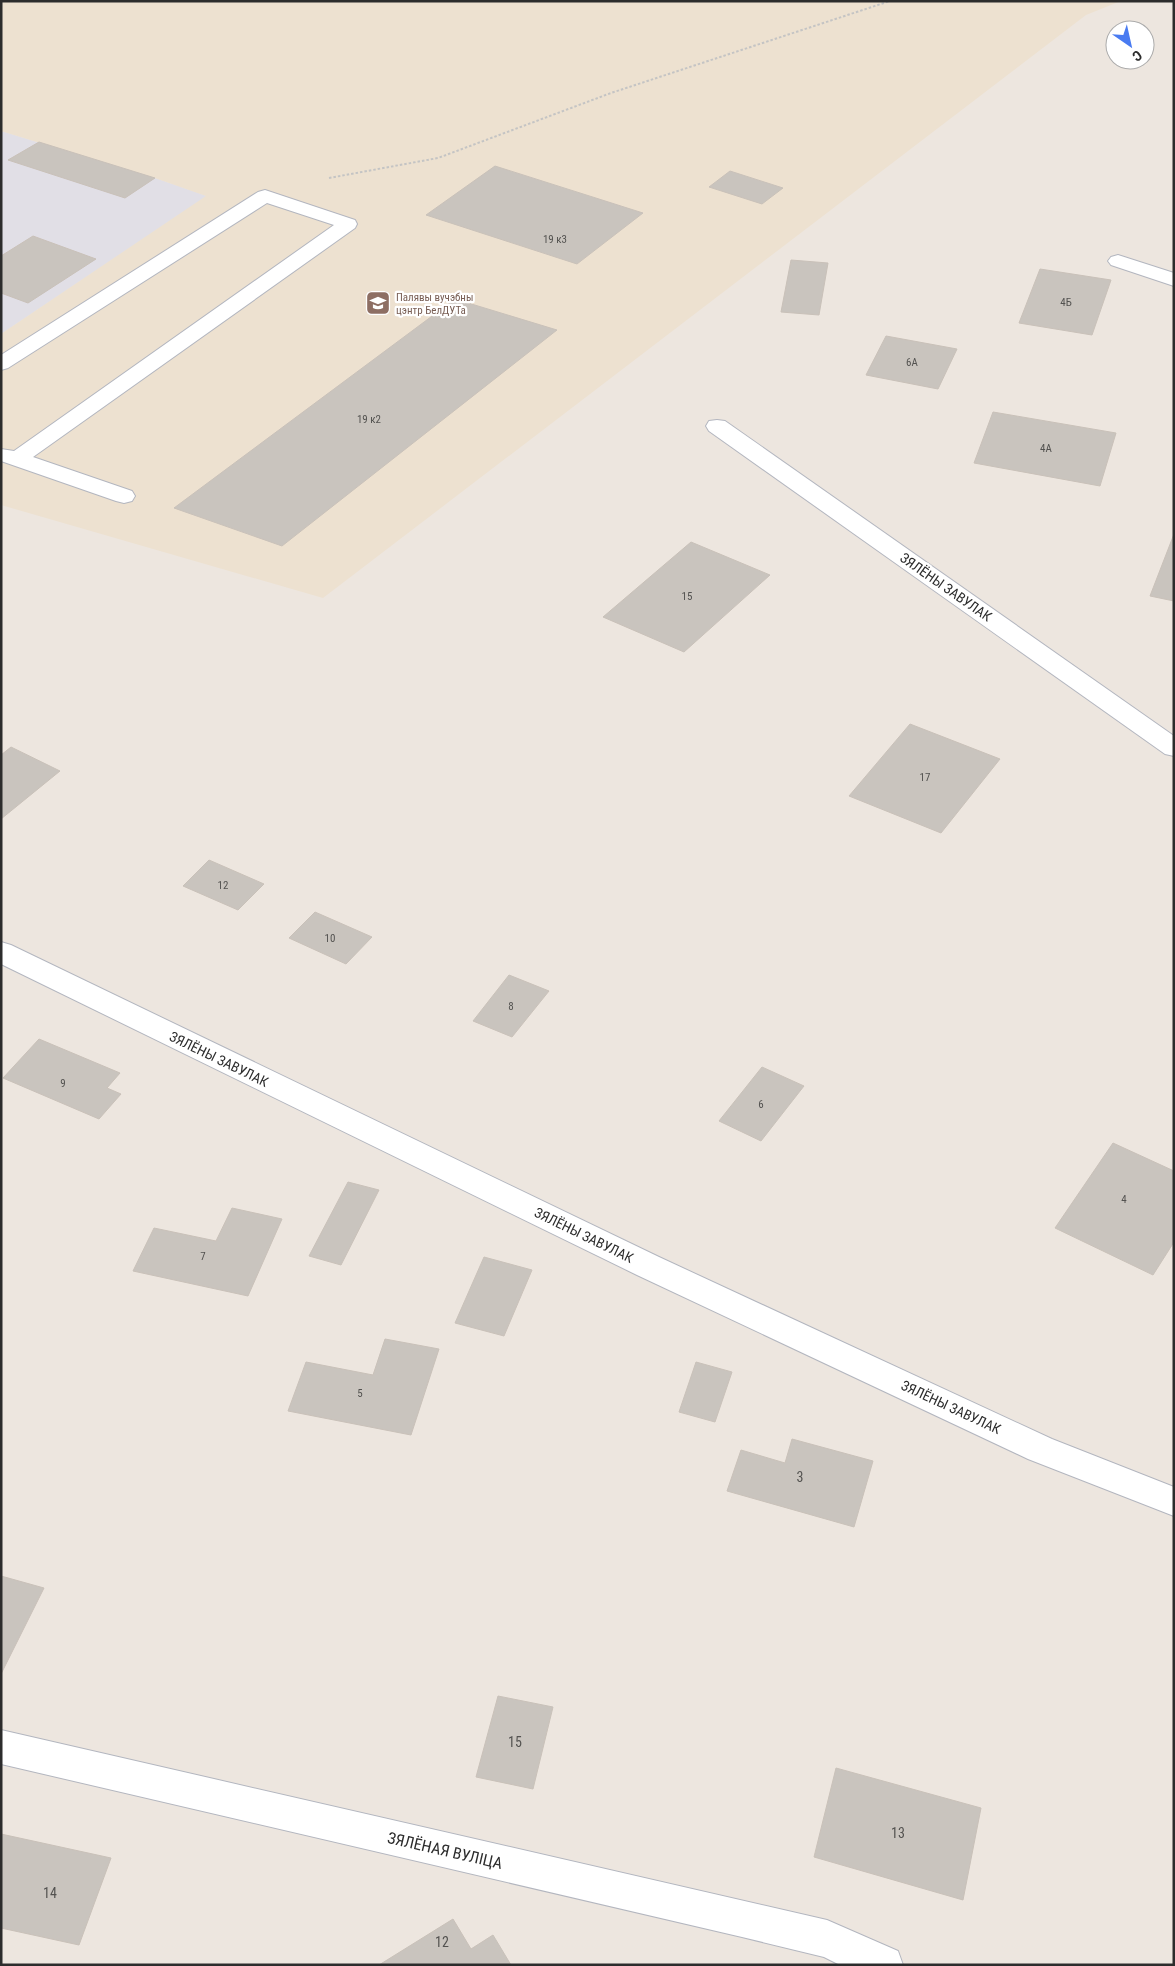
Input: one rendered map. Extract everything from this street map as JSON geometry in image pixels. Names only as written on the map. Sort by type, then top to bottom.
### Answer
[{"type":"street","points":[[1,364],[265,196],[348,224],[9,456]]},
{"type":"street","points":[[1118,261],[1174,280]]},
{"type":"street","name":"ЗЯЛЁНЫ ЗАВУЛАК","points":[[717,426],[1174,748]]},
{"type":"street","points":[[9,456],[124,496]]},
{"type":"street","name":"ЗЯЛЁНЫ ЗАВУЛАК","points":[[1,952],[693,1287],[1040,1449],[1174,1502]]},
{"type":"street","name":"ЗЯЛЁНАЯ ВУЛІЦА","points":[[1,1747],[742,1918],[827,1939],[884,1965]]},
{"type":"path","points":[[265,196],[322,180],[438,158],[611,93],[890,1]]},
{"type":"shaded area","name":"Палявы вучэбны цэнтр БелДУТа","points":[[1,1],[1121,1],[1086,15],[323,598],[1,505],[1,334],[206,196],[155,178],[1,131]]},
{"type":"shaded area","points":[[1,131],[155,178],[207,196],[1,334]]},
{"type":"building","points":[[39,142],[155,178],[125,198],[8,160]]},
{"type":"building","points":[[495,166],[643,213],[577,264],[426,215]]},
{"type":"building","points":[[730,171],[783,188],[762,204],[709,187]]},
{"type":"building","points":[[33,236],[96,259],[28,303],[1,293],[1,256]]},
{"type":"building","points":[[791,260],[828,263],[819,315],[781,312]]},
{"type":"building","points":[[1040,269],[1111,280],[1092,335],[1019,323]]},
{"type":"building","points":[[455,299],[557,330],[282,546],[174,508]]},
{"type":"building","points":[[886,336],[957,349],[938,389],[866,375]]},
{"type":"building","points":[[993,412],[1116,433],[1100,486],[974,463]]},
{"type":"building","points":[[1174,534],[1174,601],[1150,596]]},
{"type":"building","points":[[691,542],[770,575],[684,652],[603,617]]},
{"type":"building","points":[[910,724],[1000,759],[941,833],[849,796]]},
{"type":"building","points":[[11,747],[60,771],[1,819],[1,755]]},
{"type":"building","points":[[209,860],[264,884],[238,910],[183,886]]},
{"type":"building","points":[[315,912],[372,937],[346,964],[289,938]]},
{"type":"building","points":[[509,975],[549,991],[512,1037],[473,1021]]},
{"type":"building","points":[[39,1039],[120,1073],[107,1088],[121,1094],[99,1119],[3,1078]]},
{"type":"building","points":[[762,1067],[804,1086],[761,1141],[719,1121]]},
{"type":"building","points":[[1113,1143],[1174,1171],[1174,1242],[1153,1275],[1055,1228]]},
{"type":"building","points":[[348,1182],[379,1190],[341,1265],[309,1256]]},
{"type":"building","points":[[232,1208],[282,1219],[248,1296],[133,1271],[154,1228],[216,1241]]},
{"type":"building","points":[[484,1257],[532,1270],[504,1336],[455,1323]]},
{"type":"building","points":[[385,1339],[439,1349],[411,1435],[288,1411],[306,1362],[373,1375]]},
{"type":"building","points":[[696,1362],[732,1372],[715,1422],[679,1412]]},
{"type":"building","points":[[792,1439],[873,1461],[854,1527],[727,1491],[741,1450],[785,1463]]},
{"type":"building","points":[[1,1576],[44,1588],[1,1674]]},
{"type":"building","points":[[498,1696],[553,1707],[533,1789],[476,1777]]},
{"type":"building","points":[[836,1768],[981,1808],[963,1900],[814,1857]]},
{"type":"building","points":[[1,1834],[111,1858],[79,1945],[1,1928]]},
{"type":"building","points":[[453,1919],[471,1949],[493,1935],[511,1965],[379,1965]]},
{"type":"place","name":"Палявы вучэбны цэнтр БелДУТа","points":[[378,303]]}]
